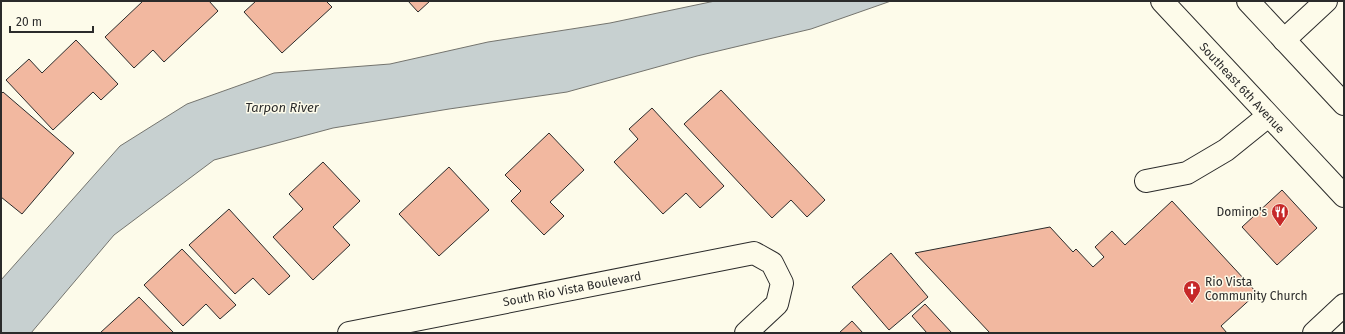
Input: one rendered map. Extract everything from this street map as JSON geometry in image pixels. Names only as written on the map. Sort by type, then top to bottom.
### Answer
[{"type":"street","name":"Southeast 6th Avenue","points":[[1162,1],[1344,196]]},
{"type":"street","points":[[1248,1],[1344,104]]},
{"type":"street","points":[[1284,40],[1326,1]]},
{"type":"street","points":[[1146,181],[1187,173],[1226,150],[1268,116]]},
{"type":"street","points":[[1323,174],[1344,184]]},
{"type":"street","name":"South Rio Vista Boulevard","points":[[349,333],[754,253],[772,263],[782,283],[777,304],[746,333]]},
{"type":"street","points":[[1314,333],[1344,304]]},
{"type":"water","name":"Tarpon River","points":[[715,1],[891,1],[811,29],[697,56],[567,92],[333,128],[214,160],[114,235],[31,333],[1,333],[1,280],[120,146],[187,104],[274,73],[390,64],[488,42],[610,23]]},
{"type":"building","points":[[143,1],[209,1],[218,11],[164,62],[153,50],[134,68],[105,37]]},
{"type":"building","points":[[256,1],[326,1],[332,7],[282,53],[244,12]]},
{"type":"building","points":[[408,1],[430,1],[418,12]]},
{"type":"building","points":[[76,40],[118,84],[101,100],[93,92],[53,130],[6,80],[29,59],[42,73]]},
{"type":"building","points":[[721,90],[825,200],[807,217],[791,200],[772,218],[684,124]]},
{"type":"building","points":[[3,92],[74,153],[22,214],[1,197],[1,94]]},
{"type":"building","points":[[652,108],[724,186],[700,208],[686,193],[663,214],[614,162],[638,139],[629,129]]},
{"type":"building","points":[[549,133],[584,170],[550,202],[564,216],[544,235],[511,201],[521,191],[505,175]]},
{"type":"building","points":[[323,162],[360,201],[333,227],[350,245],[313,280],[273,237],[303,209],[289,194]]},
{"type":"building","points":[[449,167],[489,210],[439,256],[399,214]]},
{"type":"building","name":"Domino's","points":[[1282,190],[1317,228],[1277,265],[1242,227]]},
{"type":"building","points":[[1172,201],[1257,293],[1221,326],[1227,333],[990,333],[915,253],[1050,227],[1073,252],[1076,249],[1093,267],[1104,257],[1095,247],[1112,231],[1125,245]]},
{"type":"building","points":[[229,209],[290,276],[269,295],[253,278],[235,294],[189,245]]},
{"type":"building","points":[[182,249],[236,305],[220,319],[206,304],[183,326],[144,285]]},
{"type":"building","points":[[891,253],[928,297],[889,330],[852,287]]},
{"type":"building","points":[[139,297],[174,333],[100,333]]},
{"type":"building","points":[[925,304],[952,333],[927,333],[912,316]]},
{"type":"building","points":[[852,321],[863,333],[839,333]]},
{"type":"place","name":"Domino's","points":[[1280,227]]},
{"type":"place","name":"Rio Vista Community Church","points":[[1192,304]]}]
